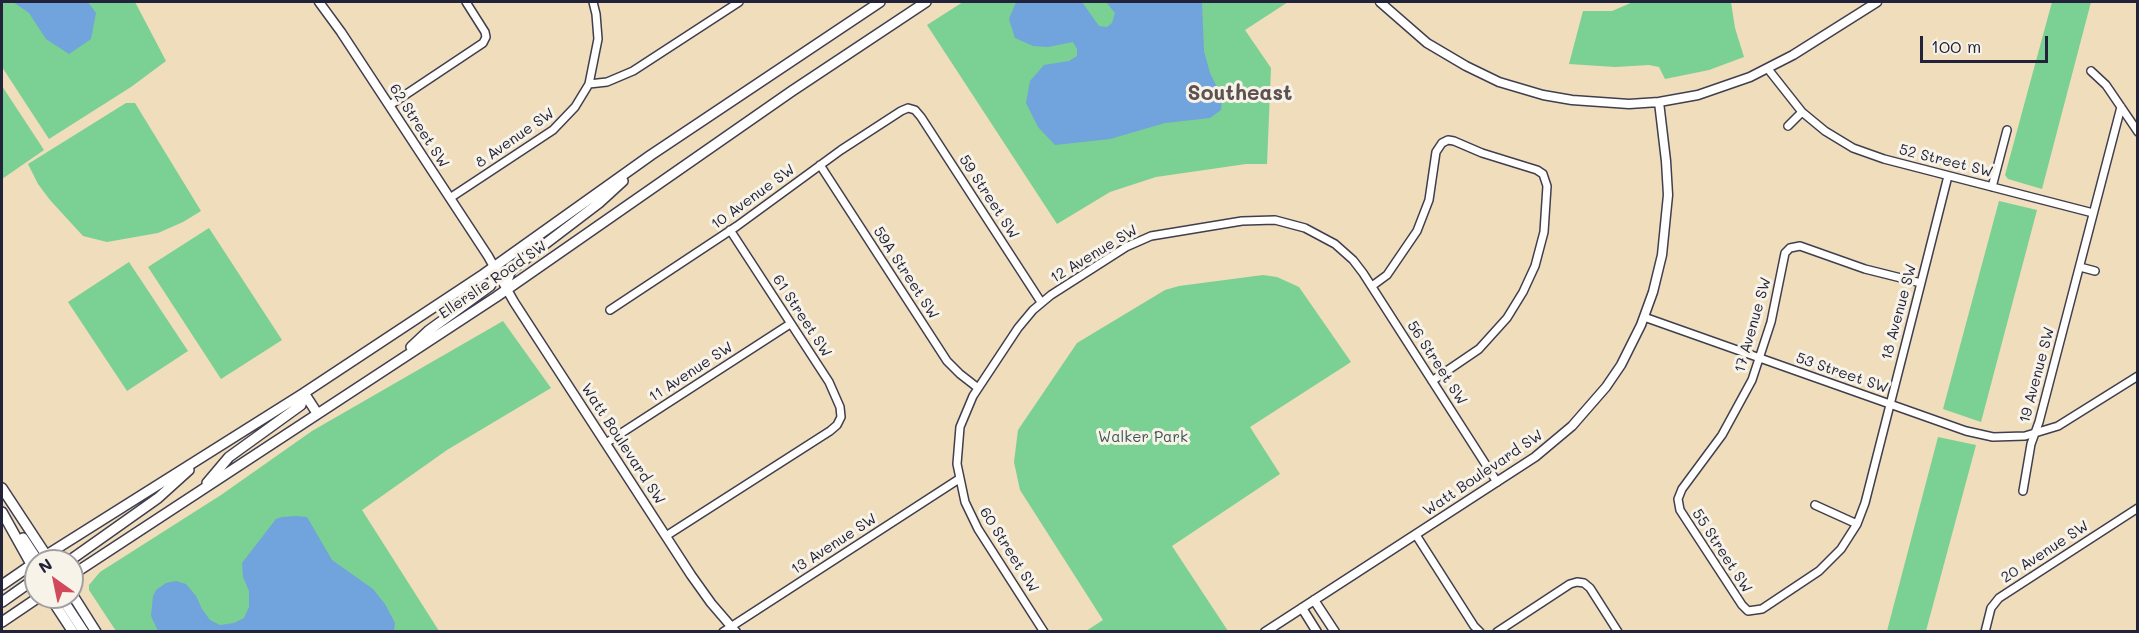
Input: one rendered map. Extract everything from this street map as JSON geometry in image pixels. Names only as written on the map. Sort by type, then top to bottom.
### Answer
[{"type":"main road","name":"Ellerslie Road SW","points":[[61,549],[304,393],[494,266],[651,155],[880,2]]},
{"type":"main road","name":"Ellerslie Road SW","points":[[84,567],[507,289],[792,91],[926,2]]},
{"type":"main road","points":[[507,289],[511,270],[599,203],[651,155]]},
{"type":"main road","points":[[392,365],[428,331],[490,286],[495,277],[494,266]]},
{"type":"main road","points":[[304,393],[317,414]]},
{"type":"main road","points":[[200,492],[229,457],[301,405],[304,393]]},
{"type":"main road","points":[[84,550],[158,498],[212,451]]},
{"type":"main road","points":[[2,488],[32,549]]},
{"type":"main road","points":[[2,506],[30,549]]},
{"type":"main road","points":[[2,512],[29,549]]},
{"type":"main road","name":"Ellerslie Road SW","points":[[2,585],[24,572]]},
{"type":"main road","points":[[2,602],[24,586]]},
{"type":"main road","points":[[2,622],[24,607]]},
{"type":"main road","points":[[58,609],[73,632]]},
{"type":"main road","points":[[69,609],[84,632]]},
{"type":"main road","points":[[81,609],[96,632]]},
{"type":"street","name":"62 Street SW","points":[[319,2],[390,105],[494,266]]},
{"type":"street","points":[[390,105],[479,47],[485,39],[483,27],[466,2]]},
{"type":"street","points":[[593,2],[598,39],[589,84],[607,82],[625,75],[739,2]]},
{"type":"street","points":[[1380,2],[1427,43],[1499,82],[1543,95],[1616,104],[1659,102],[1716,90],[1768,69],[1877,2]]},
{"type":"street","name":"52 Street SW","points":[[1768,69],[1802,112],[1825,131],[1853,147],[1884,159],[2093,213]]},
{"type":"street","points":[[2091,71],[2106,85],[2138,132]]},
{"type":"street","name":"8 Avenue SW","points":[[450,198],[553,130],[575,107],[589,84]]},
{"type":"street","name":"Watt Boulevard SW","points":[[1265,632],[1497,482],[1555,441],[1591,406],[1621,365],[1644,317],[1658,275],[1666,219],[1667,177],[1659,102]]},
{"type":"street","name":"19 Avenue SW","points":[[2023,491],[2031,444],[2121,107]]},
{"type":"street","name":"10 Avenue SW","points":[[610,310],[901,111],[912,109]]},
{"type":"street","name":"59 Street SW","points":[[912,109],[921,117],[1041,302]]},
{"type":"street","points":[[1788,126],[1802,112]]},
{"type":"street","points":[[1992,187],[2007,130]]},
{"type":"street","points":[[1372,286],[1387,275],[1417,231],[1429,200],[1436,152],[1442,143],[1448,140],[1454,141],[1543,174],[1547,186],[1544,232],[1523,292],[1498,329],[1479,349],[1432,381]]},
{"type":"street","name":"59A Street SW","points":[[820,165],[947,361],[978,388]]},
{"type":"street","name":"18 Avenue SW","points":[[1752,612],[1762,609],[1826,565],[1841,549],[1857,524],[1865,503],[1948,176]]},
{"type":"street","name":"12 Avenue SW","points":[[959,479],[957,453],[960,428],[969,404],[1018,328],[1041,302],[1126,247],[1142,239],[1171,231],[1242,221],[1275,220],[1305,228],[1335,244],[1353,260]]},
{"type":"street","name":"61 Street SW","points":[[666,536],[830,431],[840,421],[842,412],[829,382],[730,230]]},
{"type":"street","name":"17 Avenue SW","points":[[1678,499],[1682,489],[1734,416],[1760,359],[1778,294],[1785,253],[1790,248],[1800,246],[1864,269],[1921,283]]},
{"type":"street","name":"56 Street SW","points":[[1353,260],[1497,482]]},
{"type":"street","name":"Watt Boulevard SW","points":[[494,266],[701,590],[730,630]]},
{"type":"street","points":[[2080,267],[2095,271]]},
{"type":"street","name":"53 Street SW","points":[[1644,317],[1984,436],[2013,437],[2035,434],[2067,421],[2138,376]]},
{"type":"street","name":"11 Avenue SW","points":[[606,443],[790,324]]},
{"type":"street","name":"13 Avenue SW","points":[[730,630],[959,479]]},
{"type":"street","name":"60 Street SW","points":[[959,479],[962,494],[972,518],[1044,632]]},
{"type":"street","name":"55 Street SW","points":[[1678,499],[1680,510],[1742,605],[1752,612]]},
{"type":"street","points":[[1815,505],[1857,524]]},
{"type":"street","name":"20 Avenue SW","points":[[1985,632],[1991,608],[1999,598],[2138,508]]},
{"type":"street","points":[[1416,535],[1480,632]]},
{"type":"street","points":[[1497,632],[1570,585],[1580,582],[1592,591],[1618,632]]},
{"type":"street","points":[[1314,600],[1335,632]]},
{"type":"street","points":[[1302,608],[1317,632]]},
{"type":"green space","points":[[2,2],[135,2],[166,61],[131,87],[49,139],[2,67]]},
{"type":"green space","points":[[963,2],[1288,2],[1245,30],[1271,68],[1267,164],[1246,164],[1156,177],[1110,192],[1057,224],[927,25]]},
{"type":"green space","points":[[1633,2],[1731,2],[1735,28],[1744,57],[1709,70],[1665,79],[1659,67],[1649,65],[1615,67],[1569,64],[1583,11],[1612,11]]},
{"type":"green space","points":[[2052,2],[2091,2],[2042,189],[2008,179],[2005,175]]},
{"type":"green space","points":[[2,86],[44,150],[2,179]]},
{"type":"green space","points":[[126,103],[135,103],[201,211],[158,233],[107,242],[83,236],[50,200],[38,184],[28,164]]},
{"type":"green space","points":[[1999,201],[2037,210],[1981,422],[1943,409]]},
{"type":"green space","points":[[209,228],[282,340],[221,379],[148,267]]},
{"type":"green space","points":[[129,262],[188,351],[127,391],[68,302]]},
{"type":"green space","name":"Walker Park","points":[[1263,275],[1277,277],[1299,287],[1351,362],[1250,427],[1280,474],[1172,546],[1228,631],[1086,631],[1103,620],[1020,490],[1014,462],[1018,430],[1077,343],[1165,290],[1179,286]]},
{"type":"green space","points":[[503,321],[551,388],[447,450],[362,510],[439,631],[116,631],[89,590],[89,585],[100,572],[221,495],[312,431]]},
{"type":"green space","points":[[1938,437],[1976,445],[1926,631],[1887,631]]},
{"type":"water","points":[[13,2],[88,2],[96,13],[91,39],[69,54],[46,39],[29,13]]},
{"type":"water","points":[[1016,2],[1082,2],[1099,26],[1107,27],[1112,23],[1115,13],[1106,2],[1202,2],[1204,51],[1210,73],[1222,97],[1221,110],[1210,118],[1165,123],[1110,139],[1055,145],[1038,127],[1026,103],[1030,81],[1044,65],[1069,61],[1077,56],[1077,49],[1073,42],[1048,47],[1033,46],[1015,38],[1009,19]]},
{"type":"water","points":[[307,517],[332,560],[373,589],[385,604],[395,623],[394,631],[158,631],[151,616],[153,596],[156,590],[166,583],[176,581],[186,584],[210,620],[220,625],[234,623],[244,618],[249,607],[249,591],[243,577],[242,563],[276,519]]},
{"type":"district","name":"Southeast","points":[[1240,94]]}]
